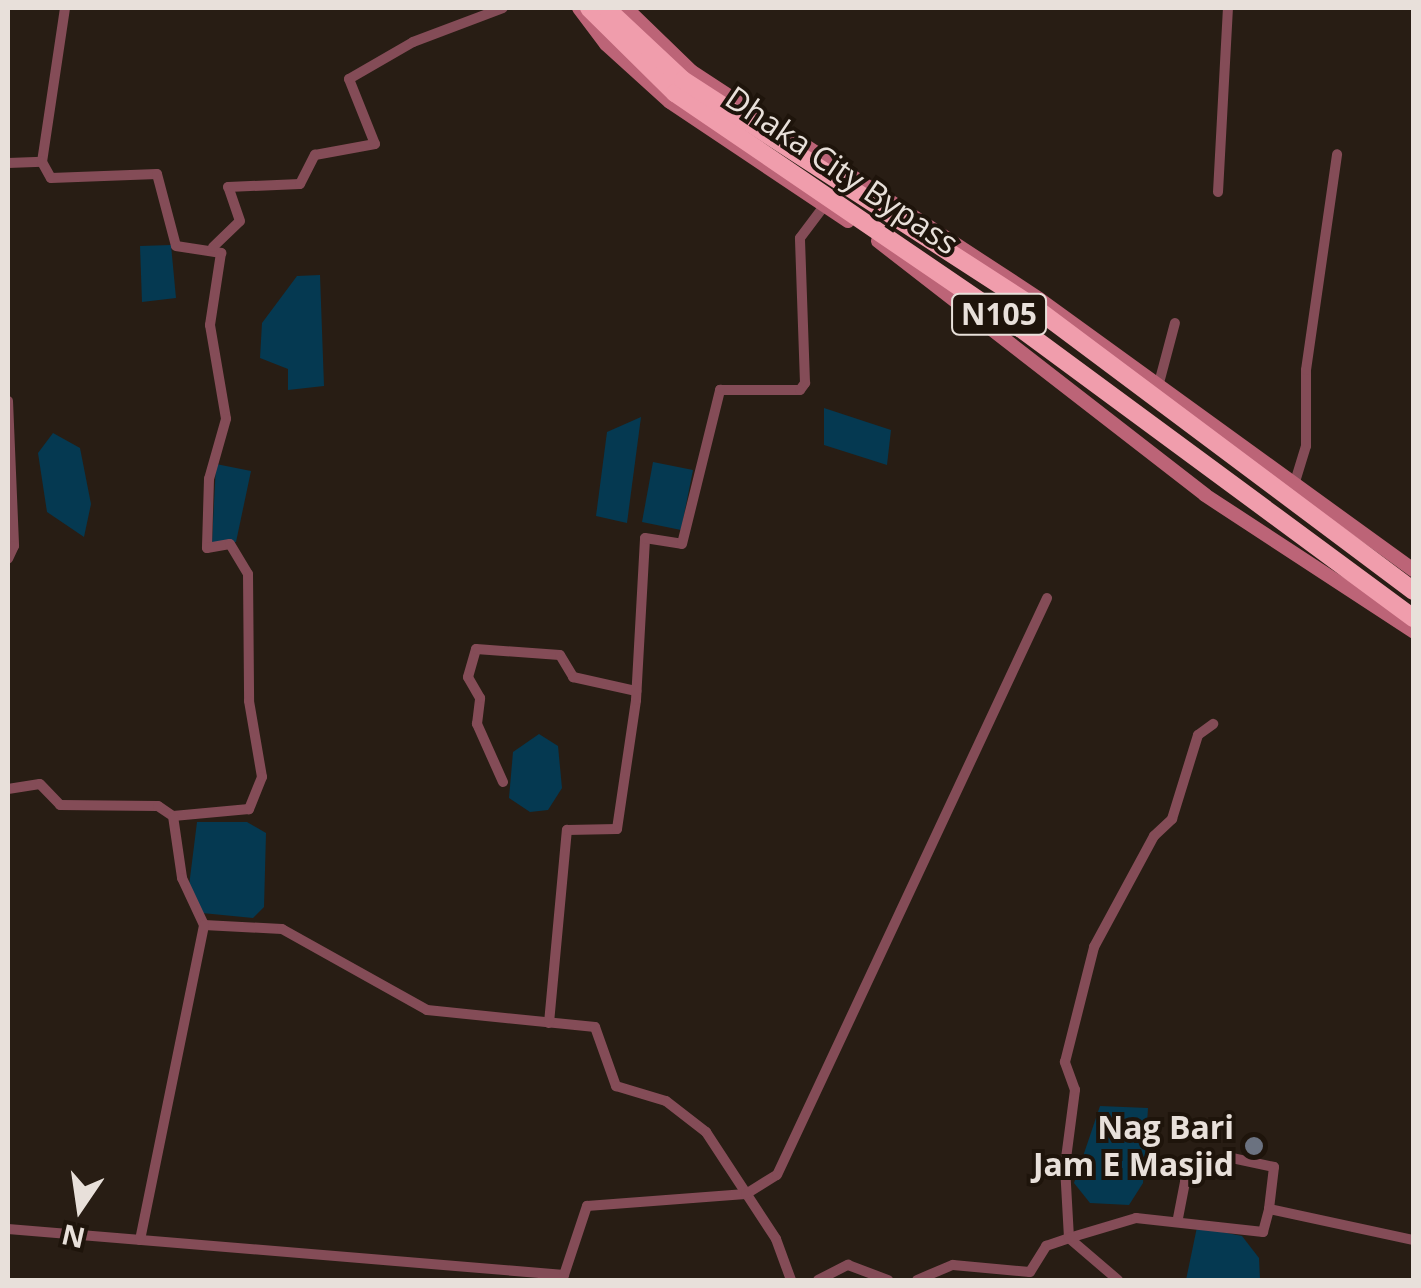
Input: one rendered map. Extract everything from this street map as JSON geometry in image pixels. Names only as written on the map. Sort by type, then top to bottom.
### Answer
[{"type":"highway","name":"Dhaka City Bypass","points":[[589,8],[676,93],[1020,328],[1414,618]]},
{"type":"highway","name":"Dhaka City Bypass","points":[[606,8],[683,80],[1034,307],[1414,590]]},
{"type":"main road","points":[[579,8],[649,86],[824,206],[1205,495],[1414,632]]},
{"type":"main road","points":[[626,8],[692,71],[1160,383],[1414,570]]},
{"type":"street","points":[[8,789],[40,784],[60,805],[158,806],[173,816],[249,809],[262,777],[249,700],[248,574],[230,544],[207,548],[209,479],[226,419],[210,325],[221,253],[213,247],[176,246],[157,174],[51,178],[42,162],[64,8]]},
{"type":"street","points":[[213,247],[240,221],[228,187],[300,184],[315,154],[375,144],[349,79],[503,8]]},
{"type":"street","points":[[1218,192],[1228,8]]},
{"type":"street","points":[[1294,485],[1306,446],[1306,370],[1337,154]]},
{"type":"street","points":[[8,163],[42,162]]},
{"type":"street","points":[[550,1022],[567,830],[617,828],[636,691],[645,538],[682,544],[720,390],[800,390],[805,383],[800,238],[824,206]]},
{"type":"street","points":[[1160,383],[1175,323]]},
{"type":"street","points":[[8,401],[14,546],[8,559]]},
{"type":"street","points":[[8,1229],[564,1275],[587,1206],[746,1194],[777,1175],[802,1126],[1047,598]]},
{"type":"street","points":[[502,782],[477,724],[480,698],[468,676],[476,649],[560,655],[573,677],[636,691]]},
{"type":"street","points":[[1118,1280],[1070,1238],[1065,1166],[1076,1090],[1066,1062],[1094,947],[1154,836],[1172,819],[1198,735],[1212,724]]},
{"type":"street","points":[[140,1240],[204,925],[182,878],[173,816]]},
{"type":"street","points":[[204,925],[282,928],[408,1004],[595,1027],[616,1086],[666,1101],[706,1132],[746,1194],[791,1280]]},
{"type":"street","points":[[917,1280],[953,1264],[1022,1274],[1046,1246],[1136,1218],[1178,1218],[1256,1233],[1269,1210],[1274,1167],[1232,1158],[1185,1181],[1178,1218]]},
{"type":"street","points":[[1269,1210],[1414,1240]]},
{"type":"street","points":[[818,1280],[848,1266],[888,1280]]},
{"type":"water","points":[[171,245],[176,298],[142,302],[140,246]]},
{"type":"water","points":[[320,275],[324,386],[288,390],[288,369],[260,358],[262,323],[297,276]]},
{"type":"water","points":[[824,408],[891,430],[887,465],[824,445]]},
{"type":"water","points":[[641,417],[627,523],[596,516],[607,432]]},
{"type":"water","points":[[53,433],[80,448],[91,504],[84,537],[47,512],[38,453]]},
{"type":"water","points":[[653,462],[693,470],[681,530],[642,522]]},
{"type":"water","points":[[216,464],[251,471],[236,542],[212,543]]},
{"type":"water","points":[[539,734],[558,746],[562,788],[548,810],[530,812],[509,798],[513,752]]},
{"type":"water","points":[[197,822],[247,822],[266,833],[264,907],[253,918],[202,913],[189,886]]},
{"type":"water","points":[[1100,1106],[1148,1108],[1143,1183],[1129,1205],[1090,1203],[1074,1183]]},
{"type":"water","points":[[1197,1227],[1242,1236],[1259,1258],[1260,1280],[1186,1280]]},
{"type":"place","name":"Nag Bari Jam E Masjid","points":[[1254,1146]]}]
